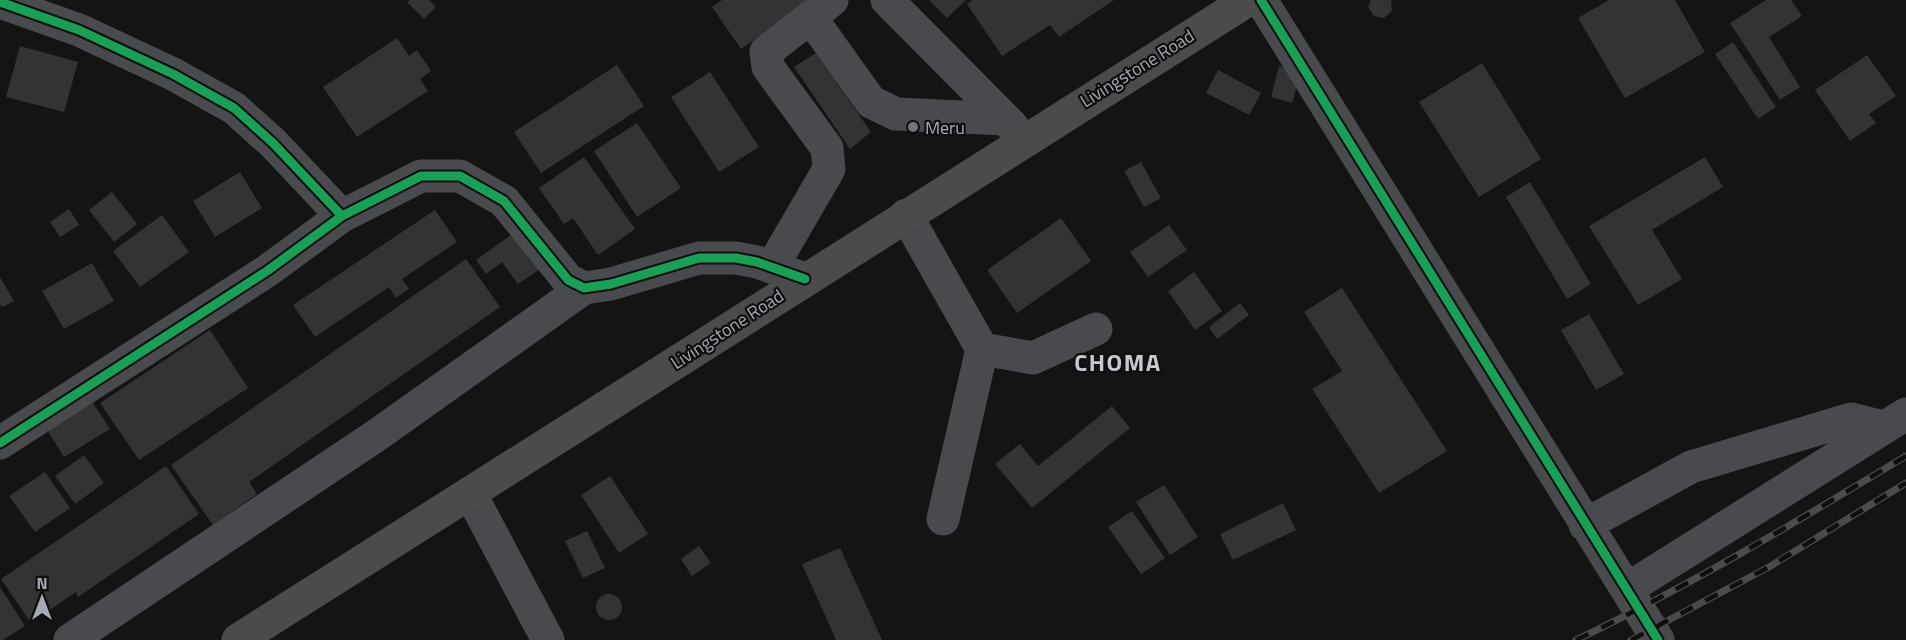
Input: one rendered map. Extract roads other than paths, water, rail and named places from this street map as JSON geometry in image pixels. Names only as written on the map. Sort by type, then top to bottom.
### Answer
[{"type":"highway","name":"Livingstone Road","points":[[238,640],[906,215],[1015,129],[1248,0]]},
{"type":"street","points":[[888,0],[1015,129]]},
{"type":"street","points":[[1261,0],[1658,640]]},
{"type":"street","points":[[0,2],[79,30],[173,74],[234,108],[273,143],[342,216]]},
{"type":"street","points":[[772,267],[829,168],[827,148],[768,67],[765,60],[766,52],[821,9],[871,102],[896,114],[1015,129]]},
{"type":"street","points":[[0,443],[267,271],[342,216],[421,176],[460,176],[504,201],[568,280],[584,288]]},
{"type":"street","points":[[906,215],[982,349],[943,519]]},
{"type":"street","points":[[70,640],[377,435],[584,288],[611,284],[699,258],[736,258],[772,267],[805,279]]},
{"type":"street","points":[[982,349],[1033,358],[1096,329]]},
{"type":"street","points":[[1585,525],[1691,467],[1851,419],[1895,421]]},
{"type":"street","points":[[1627,589],[1895,421]]},
{"type":"street","points":[[470,492],[548,640]]},
{"type":"railway","points":[[1576,640],[1702,575],[1906,456]]},
{"type":"railway","points":[[1631,640],[1769,567],[1906,483]]},
{"type":"place","name":"Meru","points":[[913,127]]},
{"type":"district","name":"CHOMA","points":[[1118,362]]}]
